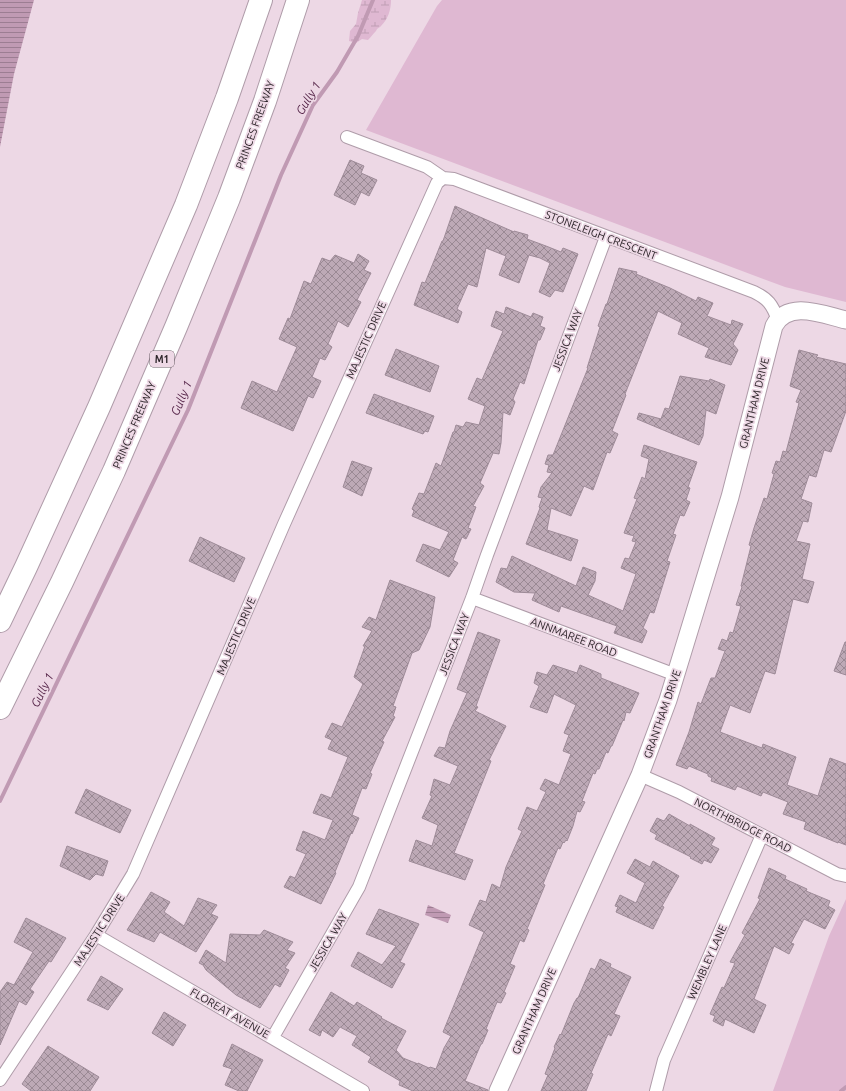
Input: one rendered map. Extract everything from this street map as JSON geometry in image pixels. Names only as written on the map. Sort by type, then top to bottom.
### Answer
[{"type":"highway","points":[[0,621],[99,407],[186,205],[227,98],[261,0]]},
{"type":"highway","name":"PRINCES FREEWAY","points":[[0,708],[62,582],[114,471],[179,320],[232,190],[265,101],[298,0]]},
{"type":"street","name":"STONELEIGH CRESCENT","points":[[347,137],[427,167],[443,178],[454,179],[754,292],[764,297],[769,302],[774,308],[778,320]]},
{"type":"street","name":"MAJESTIC DRIVE","points":[[0,1080],[96,935],[133,874],[287,517],[437,183],[443,178]]},
{"type":"street","name":"JESSICA WAY","points":[[273,1037],[359,887],[472,598],[486,555],[606,237]]},
{"type":"street","points":[[778,320],[789,312],[800,310],[811,311],[846,320]]},
{"type":"street","name":"GRANTHAM DRIVE","points":[[498,1091],[640,775],[668,700],[730,497],[773,330],[778,320]]},
{"type":"street","name":"ANNMAREE ROAD","points":[[472,598],[676,675]]},
{"type":"street","name":"NORTHBRIDGE ROAD","points":[[640,775],[679,792],[837,874],[846,876]]},
{"type":"street","name":"WEMBLEY LANE","points":[[656,1091],[664,1060],[762,835]]},
{"type":"street","name":"FLOREAT AVENUE","points":[[96,935],[273,1037],[363,1091]]},
{"type":"green space","points":[[362,0],[391,0],[389,14],[386,20],[368,40],[362,39],[356,43],[349,41],[350,31],[356,24]]},
{"type":"green space","points":[[442,0],[846,0],[846,302],[785,287],[366,130],[437,6]]},
{"type":"green space","points":[[846,899],[846,1091],[773,1091],[829,936]]},
{"type":"shaded area","points":[[0,0],[34,0],[14,74],[0,147]]},
{"type":"shaded area","points":[[428,905],[451,915],[448,923],[425,915]]},
{"type":"building","points":[[350,160],[364,166],[361,173],[377,180],[369,196],[361,192],[355,205],[334,195]]},
{"type":"building","points":[[455,206],[514,232],[528,235],[527,239],[561,252],[563,248],[578,254],[563,292],[555,290],[550,297],[539,292],[550,263],[529,255],[519,283],[499,275],[506,256],[486,248],[477,287],[468,284],[457,309],[462,312],[458,323],[414,305],[422,282],[425,283],[443,241]]},
{"type":"building","points":[[358,254],[369,261],[364,270],[371,273],[357,300],[361,302],[348,327],[338,321],[328,344],[332,347],[325,360],[320,358],[312,377],[321,381],[313,398],[308,396],[293,431],[241,408],[252,381],[277,392],[297,347],[279,339],[288,318],[290,319],[304,281],[311,284],[322,258],[330,261],[335,255],[354,263]]},
{"type":"building","points":[[619,268],[637,272],[636,274],[696,301],[698,297],[713,303],[707,316],[731,325],[732,320],[743,324],[733,344],[738,350],[731,365],[705,357],[709,348],[678,334],[682,323],[658,311],[612,431],[618,434],[610,453],[607,452],[593,490],[584,486],[571,516],[551,508],[547,530],[578,540],[571,561],[526,544],[540,508],[542,498],[538,497],[541,487],[552,473],[547,472],[549,465],[545,464],[548,455],[553,455],[588,368],[600,327],[598,326]]},
{"type":"building","points":[[506,307],[531,317],[533,313],[543,317],[540,326],[545,328],[540,340],[538,340],[524,384],[520,382],[513,399],[515,402],[510,415],[503,412],[499,454],[493,453],[480,483],[484,486],[473,506],[476,507],[468,528],[471,529],[466,539],[462,537],[453,560],[458,563],[449,577],[416,561],[423,544],[440,550],[449,532],[412,516],[414,511],[412,509],[419,493],[424,494],[436,463],[441,466],[456,425],[463,427],[466,422],[479,425],[485,406],[468,399],[477,378],[482,380],[503,331],[491,326],[496,311],[504,314]]},
{"type":"building","points":[[396,349],[439,366],[430,392],[385,375]]},
{"type":"building","points":[[799,350],[818,355],[816,357],[846,364],[846,411],[831,452],[824,450],[816,477],[809,475],[801,499],[812,503],[808,522],[803,521],[796,541],[810,544],[802,579],[814,582],[808,603],[793,599],[775,674],[765,671],[750,713],[730,705],[720,732],[762,748],[763,744],[796,757],[787,785],[818,796],[830,758],[846,764],[846,845],[804,829],[806,822],[783,814],[788,802],[763,792],[761,796],[737,786],[735,790],[711,781],[712,778],[708,776],[708,774],[689,766],[687,769],[676,765],[689,732],[698,702],[701,704],[711,678],[715,678],[725,651],[718,649],[722,639],[727,641],[730,632],[733,633],[741,606],[736,605],[742,587],[751,546],[749,545],[764,498],[767,499],[776,461],[780,462],[783,451],[786,452],[799,403],[796,402],[801,390],[790,386]]},
{"type":"building","points":[[680,376],[709,381],[710,379],[725,385],[716,414],[706,410],[703,436],[699,445],[637,419],[639,413],[661,419],[665,408],[669,409]]},
{"type":"building","points":[[374,394],[434,416],[428,432],[425,431],[423,434],[366,413]]},
{"type":"building","points":[[644,445],[697,462],[688,487],[690,488],[686,500],[690,502],[684,516],[680,515],[673,534],[676,535],[667,561],[670,562],[654,613],[650,612],[643,628],[647,631],[642,643],[614,633],[617,626],[561,606],[559,612],[532,600],[535,593],[514,592],[496,582],[501,568],[507,569],[512,556],[576,586],[583,567],[596,572],[595,581],[588,595],[623,611],[636,574],[621,568],[625,558],[629,559],[636,542],[632,541],[634,536],[624,533],[637,499],[634,498],[642,477],[645,479],[649,459],[641,456]]},
{"type":"building","points":[[352,461],[372,468],[362,496],[343,487]]},
{"type":"building","points":[[200,537],[245,558],[234,582],[189,561]]},
{"type":"building","points":[[390,580],[435,597],[430,627],[419,650],[412,653],[393,706],[396,707],[393,716],[395,717],[382,741],[384,742],[370,773],[372,774],[366,789],[362,788],[352,815],[359,818],[352,834],[351,833],[335,872],[336,873],[321,904],[284,887],[290,876],[295,878],[306,854],[296,850],[303,831],[325,840],[333,820],[313,813],[321,794],[331,798],[348,757],[328,749],[332,740],[325,737],[332,723],[342,727],[363,684],[354,677],[365,646],[363,646],[372,631],[362,627],[369,617],[376,620]]},
{"type":"building","points":[[478,632],[500,640],[476,706],[478,707],[475,711],[506,726],[489,760],[491,761],[454,853],[473,860],[465,880],[409,861],[416,840],[432,846],[438,825],[422,818],[432,796],[430,795],[434,779],[450,785],[458,766],[434,756],[439,747],[445,748],[450,731],[467,693],[457,689]]},
{"type":"building","points":[[846,642],[846,675],[834,671]]},
{"type":"building","points":[[553,665],[577,673],[580,665],[601,674],[601,678],[639,693],[630,713],[626,712],[624,721],[623,720],[608,753],[606,752],[599,769],[597,769],[595,774],[593,773],[582,801],[585,802],[580,812],[577,811],[567,841],[566,840],[564,843],[563,842],[560,849],[558,848],[527,929],[529,930],[524,942],[520,940],[510,964],[515,966],[504,992],[506,993],[501,1003],[497,1002],[486,1029],[488,1030],[465,1081],[488,1091],[413,1091],[399,1085],[400,1081],[368,1062],[371,1057],[352,1045],[357,1036],[340,1027],[333,1037],[322,1030],[320,1036],[309,1030],[331,992],[354,1006],[357,1002],[382,1017],[381,1018],[406,1031],[396,1050],[403,1058],[429,1068],[436,1069],[444,1048],[451,1036],[443,1032],[484,932],[469,925],[480,900],[486,902],[492,884],[500,888],[506,867],[522,831],[518,829],[527,807],[537,811],[546,792],[540,789],[545,779],[559,785],[571,754],[563,751],[569,735],[564,733],[576,705],[554,694],[547,713],[530,707],[539,686],[534,683],[537,672],[547,675]]},
{"type":"building","points":[[86,789],[131,810],[120,833],[75,813]]},
{"type":"building","points":[[669,814],[715,838],[711,845],[719,849],[711,863],[704,860],[702,864],[655,839],[657,835],[650,831],[657,818],[664,821]]},
{"type":"building","points":[[67,846],[108,861],[103,876],[96,874],[90,880],[60,866]]},
{"type":"building","points":[[635,859],[650,867],[653,861],[679,876],[662,906],[664,907],[653,929],[616,912],[618,907],[615,906],[620,895],[636,903],[645,883],[627,873]]},
{"type":"building","points":[[769,868],[786,876],[785,879],[807,889],[806,891],[830,901],[828,906],[835,910],[825,929],[804,919],[791,943],[794,944],[789,954],[774,946],[754,999],[766,1005],[754,1033],[725,1019],[723,1026],[713,1021],[715,1016],[710,1014],[735,963],[730,962],[745,935],[742,933],[760,899],[758,898]]},
{"type":"building","points":[[151,892],[170,902],[164,912],[184,926],[198,898],[217,905],[211,914],[218,917],[196,952],[160,932],[154,942],[127,930]]},
{"type":"building","points":[[379,909],[419,924],[400,962],[405,964],[392,988],[351,966],[358,952],[382,965],[396,946],[366,934]]},
{"type":"building","points":[[26,918],[66,938],[51,962],[49,961],[30,989],[34,992],[26,1005],[19,1001],[0,1045],[0,992],[7,982],[14,985],[33,952],[14,942]]},
{"type":"building","points":[[264,930],[293,942],[287,950],[295,953],[285,968],[289,970],[280,987],[275,984],[260,1008],[236,995],[199,963],[206,950],[226,963],[230,934],[260,935]]},
{"type":"building","points":[[600,959],[611,964],[610,967],[631,977],[614,1014],[620,1016],[611,1036],[608,1034],[591,1073],[593,1074],[586,1091],[541,1091],[548,1075],[545,1074],[555,1048],[554,1047],[560,1034],[561,1035],[574,1003],[578,998],[591,968],[595,970]]},
{"type":"building","points":[[101,976],[123,989],[108,1010],[87,1000]]},
{"type":"building","points":[[164,1012],[186,1025],[173,1046],[152,1033]]},
{"type":"building","points":[[232,1044],[263,1060],[247,1091],[239,1091],[225,1085],[232,1069],[223,1066]]},
{"type":"building","points":[[48,1046],[99,1077],[90,1091],[31,1091],[22,1084]]},
{"type":"waterway","name":"Gully 1","points":[[0,801],[188,410],[281,175],[313,105],[337,72],[358,36],[373,0]]},
{"type":"waterway","points":[[841,1091],[846,1087]]}]
